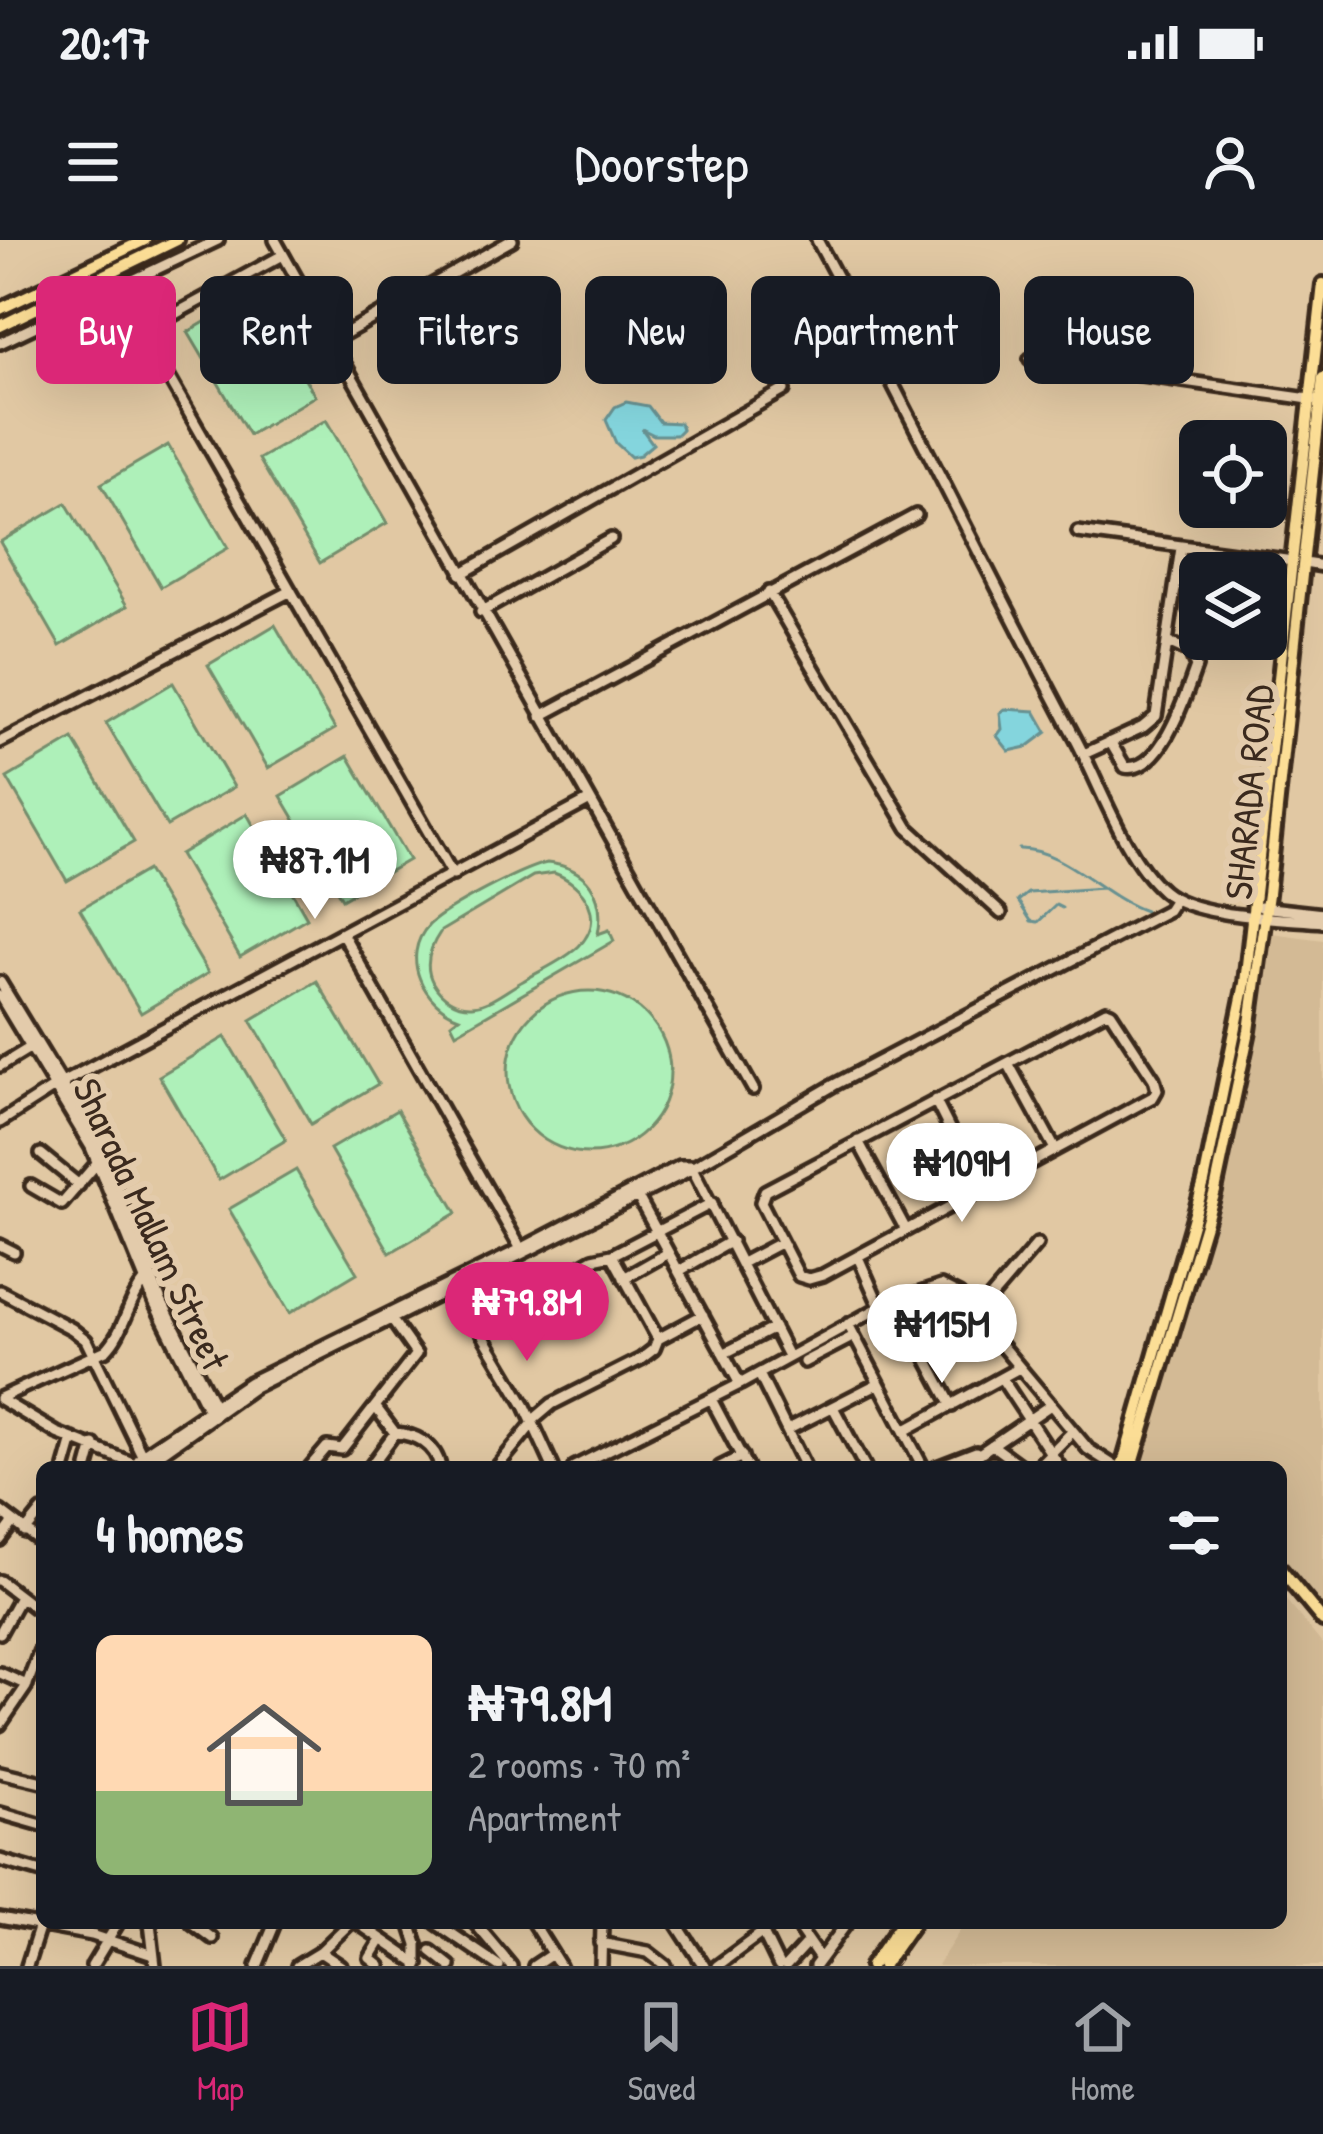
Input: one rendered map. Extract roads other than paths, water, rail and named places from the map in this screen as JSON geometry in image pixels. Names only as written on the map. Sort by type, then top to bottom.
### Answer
[{"type":"main road","points":[[0,310],[145,240]]},
{"type":"main road","points":[[0,326],[176,240]]},
{"type":"main road","points":[[1134,1461],[1222,1161],[1259,920],[1300,554],[1323,284]]},
{"type":"main road","points":[[1315,400],[1323,378]]},
{"type":"main road","points":[[1121,1461],[1212,1151],[1259,920]]},
{"type":"main road","points":[[1287,1577],[1323,1621]]},
{"type":"main road","points":[[871,1966],[898,1929]]},
{"type":"main road","points":[[883,1966],[909,1929]]},
{"type":"street","points":[[0,343],[218,240]]},
{"type":"street","points":[[275,240],[294,276]]},
{"type":"street","points":[[353,329],[512,240]]},
{"type":"street","points":[[818,240],[1125,838],[1171,905]]},
{"type":"street","points":[[283,256],[151,327],[147,335],[453,874]]},
{"type":"street","points":[[353,383],[752,1089]]},
{"type":"street","points":[[1194,383],[1315,400]]},
{"type":"street","points":[[461,574],[784,391]]},
{"type":"street","points":[[541,716],[916,515]]},
{"type":"street","points":[[1078,532],[1181,548],[1300,554],[1323,566]]},
{"type":"street","points":[[482,612],[611,539]]},
{"type":"street","points":[[1084,754],[1143,727],[1156,716],[1181,548]]},
{"type":"street","points":[[0,742],[290,591]]},
{"type":"street","points":[[769,592],[908,827],[1001,913]]},
{"type":"street","points":[[1111,743],[1125,767],[1137,769],[1150,760],[1168,732],[1196,667],[1190,652],[1168,642]]},
{"type":"street","points":[[0,1122],[59,1085],[590,800]]},
{"type":"street","points":[[213,1410],[638,1197],[855,1074],[1171,905],[1259,920],[1323,918]]},
{"type":"street","points":[[342,933],[521,1249]]},
{"type":"street","name":"Sharada Mallam Street","points":[[0,982],[98,1162],[146,1281],[213,1410]]},
{"type":"street","name":"Sharada Mallam Street","points":[[1,999],[95,1138],[161,1301],[213,1410]]},
{"type":"street","points":[[1107,1010],[1157,1090],[1153,1097],[857,1257],[805,1280],[799,1276],[761,1202],[762,1194],[1009,1063],[1107,1010]]},
{"type":"street","points":[[0,1066],[31,1047]]},
{"type":"street","points":[[1009,1063],[1055,1149]]},
{"type":"street","points":[[935,1100],[980,1190]]},
{"type":"street","points":[[858,1141],[906,1230]]},
{"type":"street","points":[[41,1154],[79,1185]]},
{"type":"street","points":[[31,1186],[62,1204],[98,1162]]},
{"type":"street","points":[[143,1461],[279,1366],[680,1166],[692,1166]]},
{"type":"street","points":[[692,1166],[788,1356]]},
{"type":"street","points":[[638,1197],[740,1384]]},
{"type":"street","points":[[476,1325],[593,1259],[612,1256],[712,1203]]},
{"type":"street","points":[[679,1270],[731,1241]]},
{"type":"street","points":[[742,1263],[780,1243]]},
{"type":"street","points":[[976,1315],[1037,1244]]},
{"type":"street","points":[[0,1245],[14,1252]]},
{"type":"street","points":[[624,1278],[668,1252]]},
{"type":"street","points":[[612,1256],[658,1339]]},
{"type":"street","points":[[857,1257],[880,1307]]},
{"type":"street","points":[[132,1461],[36,1423],[0,1399],[97,1356],[116,1340],[132,1299],[146,1281]]},
{"type":"street","points":[[586,1461],[895,1299],[941,1286],[958,1295],[976,1315],[1088,1450],[1108,1461]]},
{"type":"street","points":[[456,1290],[551,1461]]},
{"type":"street","points":[[0,1291],[73,1329],[97,1356],[138,1461]]},
{"type":"street","points":[[895,1299],[952,1406]]},
{"type":"street","points":[[501,1461],[552,1404],[641,1359],[658,1339],[704,1315]]},
{"type":"street","points":[[315,1461],[327,1447],[342,1449],[417,1353],[392,1319]]},
{"type":"street","points":[[848,1324],[920,1461]]},
{"type":"street","points":[[725,1353],[774,1328]]},
{"type":"street","points":[[804,1362],[854,1336]]},
{"type":"street","points":[[904,1431],[1019,1368]]},
{"type":"street","points":[[759,1374],[802,1461]]},
{"type":"street","points":[[1001,1379],[1056,1461]]},
{"type":"street","points":[[787,1430],[879,1383]]},
{"type":"street","points":[[712,1399],[744,1461]]},
{"type":"street","points":[[971,1461],[1049,1406]]},
{"type":"street","points":[[833,1407],[862,1461]]},
{"type":"street","points":[[377,1408],[395,1432],[425,1442],[439,1461]]},
{"type":"street","points":[[374,1461],[395,1432]]},
{"type":"street","points":[[1044,1461],[1072,1432]]},
{"type":"street","points":[[67,1461],[74,1439]]},
{"type":"street","points":[[90,1461],[94,1445]]},
{"type":"street","points":[[953,1461],[987,1448],[1011,1461]]},
{"type":"street","points":[[0,1510],[36,1539]]},
{"type":"street","points":[[26,1532],[36,1518]]},
{"type":"street","points":[[0,1540],[13,1523]]},
{"type":"street","points":[[0,1581],[36,1609]]},
{"type":"street","points":[[0,1633],[20,1597]]},
{"type":"street","points":[[0,1726],[27,1686],[36,1662]]},
{"type":"street","points":[[0,1673],[36,1687]]},
{"type":"street","points":[[0,1772],[36,1781]]},
{"type":"street","points":[[0,1813],[36,1823]]},
{"type":"street","points":[[0,1860],[36,1870]]},
{"type":"street","points":[[0,1918],[36,1922]]},
{"type":"street","points":[[27,1966],[39,1929]]},
{"type":"street","points":[[66,1929],[109,1939],[154,1960]]},
{"type":"street","points":[[92,1966],[115,1929]]},
{"type":"street","points":[[151,1929],[154,1960]]},
{"type":"street","points":[[200,1929],[212,1938]]},
{"type":"street","points":[[257,1966],[269,1929]]},
{"type":"street","points":[[297,1966],[347,1929]]},
{"type":"street","points":[[357,1929],[418,1965]]},
{"type":"street","points":[[411,1929],[418,1965]]},
{"type":"street","points":[[445,1929],[499,1966]]},
{"type":"street","points":[[480,1929],[511,1966]]},
{"type":"street","points":[[537,1929],[560,1966]]},
{"type":"street","points":[[601,1929],[602,1966]]},
{"type":"street","points":[[679,1929],[698,1965]]},
{"type":"street","points":[[717,1966],[759,1929]]},
{"type":"street","points":[[761,1929],[782,1966],[808,1942]]},
{"type":"street","points":[[799,1929],[817,1962],[842,1929]]},
{"type":"street","points":[[380,1966],[370,1958],[381,1940]]},
{"type":"street","points":[[600,1942],[648,1952],[666,1966]]},
{"type":"street","points":[[431,1951],[450,1966]]},
{"type":"street","points":[[320,1952],[341,1966]]},
{"type":"street","points":[[534,1966],[552,1954]]},
{"type":"water","points":[[626,402],[648,406],[660,422],[680,423],[682,429],[676,435],[654,435],[642,429],[653,444],[631,457],[616,443],[606,420],[615,407]]},
{"type":"water","points":[[1005,709],[1035,711],[1047,732],[1027,747],[1009,751],[997,736],[1002,729],[1000,713]]},
{"type":"waterway","points":[[1019,849],[1051,856],[1145,911]]},
{"type":"waterway","points":[[1062,908],[1056,905],[1038,922],[1031,921],[1018,901],[1028,893],[1103,888]]}]
